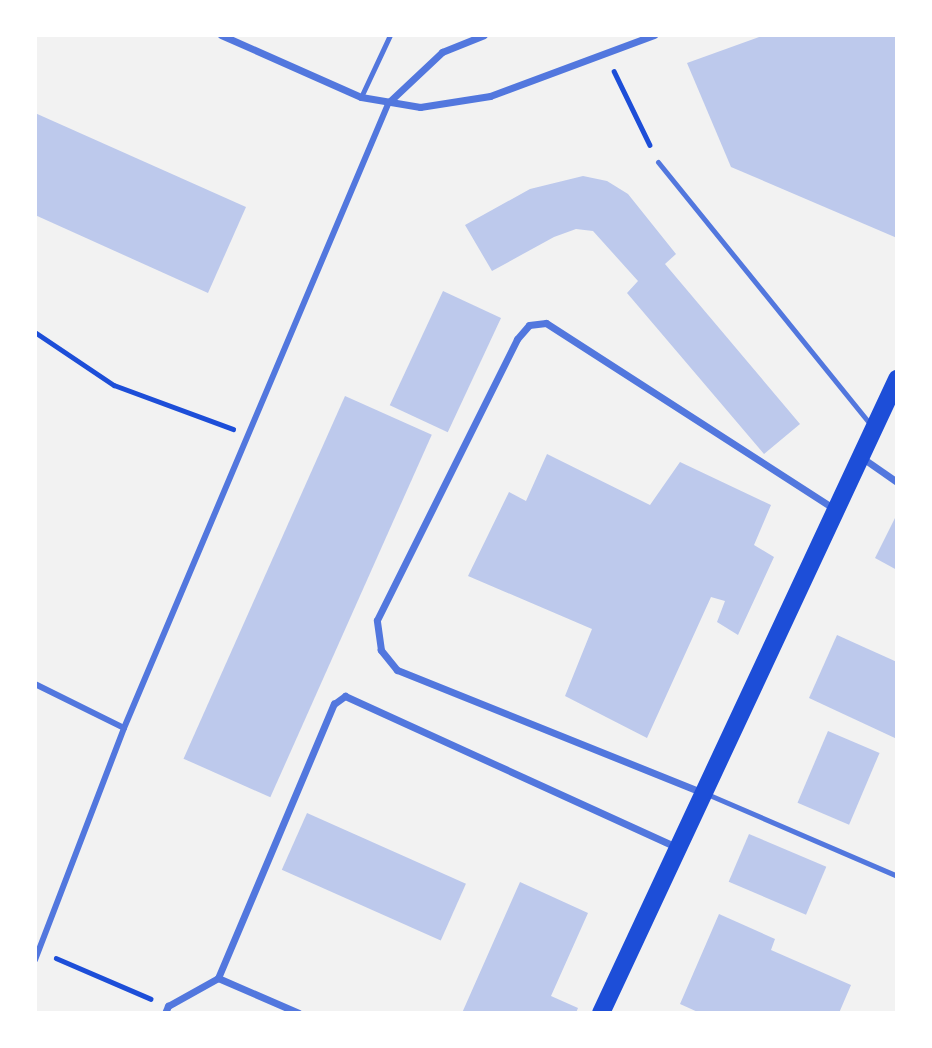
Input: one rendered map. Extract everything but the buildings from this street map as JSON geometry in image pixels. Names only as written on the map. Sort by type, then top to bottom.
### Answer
[{"type":"main road","points":[[601,1013],[701,792],[897,379]]},
{"type":"street","points":[[221,35],[361,97],[420,107],[459,104],[654,35]]},
{"type":"street","points":[[35,960],[124,728],[389,102],[442,52],[484,35]]},
{"type":"street","points":[[701,792],[397,670],[381,650],[377,620],[517,339],[529,325],[546,323],[836,510]]},
{"type":"street","points":[[861,457],[897,482]]},
{"type":"street","points":[[35,684],[124,728]]},
{"type":"street","points":[[166,1010],[218,978],[334,704],[345,696],[676,846]]},
{"type":"street","points":[[218,978],[299,1013]]},
{"type":"lane","points":[[361,97],[390,35]]},
{"type":"lane","points":[[658,162],[874,428]]},
{"type":"lane","points":[[701,792],[897,876]]},
{"type":"path","points":[[605,53],[658,162]]},
{"type":"path","points":[[35,332],[114,385],[250,435]]},
{"type":"path","points":[[38,950],[166,1010]]}]
